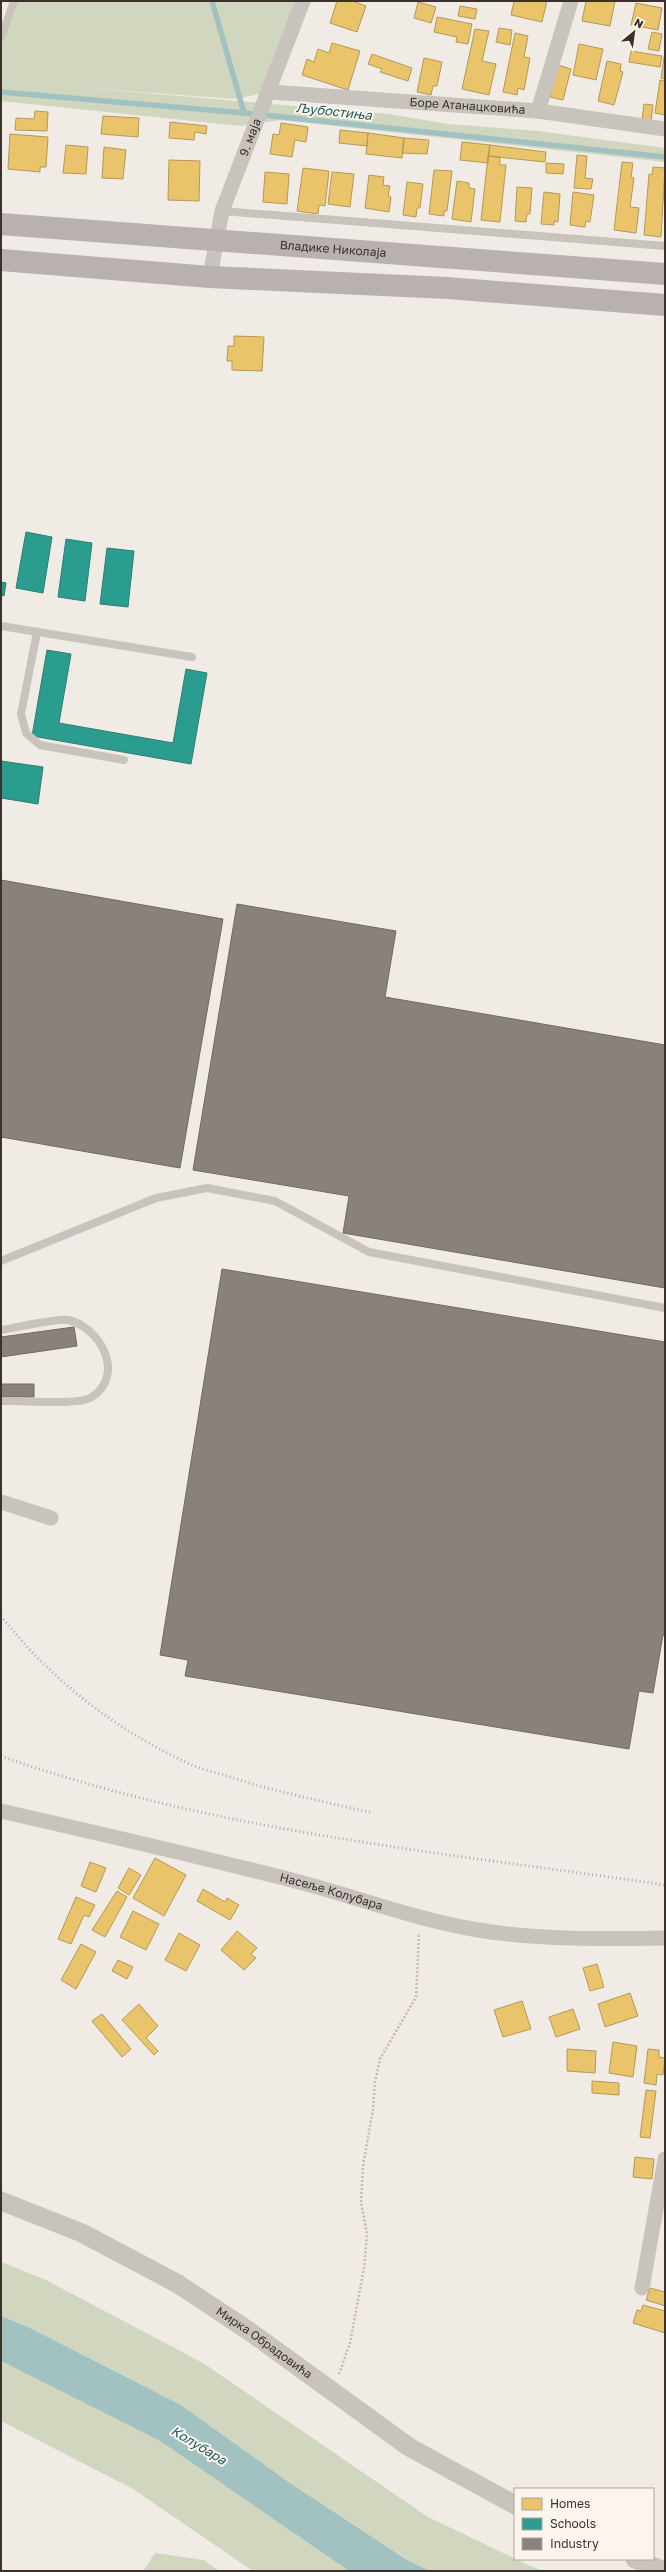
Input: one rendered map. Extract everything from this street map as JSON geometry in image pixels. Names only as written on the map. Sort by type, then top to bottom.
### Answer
[{"type":"main road","name":"Владике Николаја","points":[[1,224],[665,274]]},
{"type":"main road","points":[[1,260],[210,276],[447,288],[665,305]]},
{"type":"street","name":"9. маја","points":[[210,276],[215,239],[222,211],[270,92],[303,1]]},
{"type":"street","points":[[538,111],[571,1]]},
{"type":"street","name":"Боре Атанацковића","points":[[270,92],[538,111],[665,129]]},
{"type":"street","points":[[1,1502],[51,1518]]},
{"type":"street","name":"Насеље Колубара","points":[[1,1811],[203,1857],[321,1888],[419,1918],[479,1930],[578,1939],[665,1938]]},
{"type":"street","points":[[642,2288],[665,2159]]},
{"type":"street","name":"Мирка Обрадовића","points":[[1,2201],[82,2233],[178,2284],[333,2390],[409,2447],[514,2504]]},
{"type":"street","points":[[637,2560],[664,2571]]},
{"type":"lane","points":[[1,38],[14,1]]},
{"type":"lane","points":[[222,211],[665,246]]},
{"type":"lane","points":[[1,626],[192,657]]},
{"type":"lane","points":[[37,632],[21,714],[26,733],[40,745],[124,760]]},
{"type":"lane","points":[[1,1261],[156,1198],[207,1188],[275,1201],[369,1252],[665,1308]]},
{"type":"lane","points":[[1,1330],[67,1320],[88,1330],[103,1346],[109,1364],[105,1381],[92,1397],[65,1402],[1,1401]]},
{"type":"path","points":[[333,2390],[350,2343],[364,2268],[368,2234],[361,2202],[363,2166],[373,2109],[375,2082],[380,2059],[416,1997],[419,1918]]},
{"type":"green space","points":[[14,1],[303,1],[270,92],[234,99],[74,87],[389,114],[448,124],[538,131],[665,148],[665,162],[280,120],[241,126],[1,101],[1,38]]},
{"type":"green space","points":[[1,2262],[46,2280],[203,2363],[428,2517],[514,2558],[514,2560],[518,2560],[541,2571],[430,2571],[407,2560],[290,2483],[181,2405],[28,2327],[1,2316]]},
{"type":"green space","points":[[1,2361],[160,2441],[349,2571],[253,2571],[133,2489],[1,2421]]},
{"type":"green space","points":[[155,2553],[204,2560],[219,2571],[143,2571]]},
{"type":"water","name":"Колубара","points":[[1,2316],[28,2327],[181,2405],[290,2483],[407,2560],[430,2571],[349,2571],[160,2441],[1,2361]]},
{"type":"building: Homes","points":[[337,1],[352,1],[366,6],[357,32],[330,23]]},
{"type":"building: Homes","points":[[514,1],[547,1],[542,22],[511,15]]},
{"type":"building: Homes","points":[[586,1],[615,1],[610,26],[582,21]]},
{"type":"building: Homes","points":[[418,2],[436,7],[431,23],[414,18]]},
{"type":"building: Homes","points":[[636,3],[662,8],[658,30],[631,25]]},
{"type":"building: Homes","points":[[460,6],[477,9],[475,19],[458,16]]},
{"type":"building: Homes","points":[[437,17],[472,24],[468,44],[456,42],[457,37],[434,32]]},
{"type":"building: Homes","points":[[499,28],[512,30],[510,45],[496,42]]},
{"type":"building: Homes","points":[[475,29],[489,31],[482,61],[496,64],[489,95],[462,89]]},
{"type":"building: Homes","points":[[652,32],[662,34],[659,51],[648,49]]},
{"type":"building: Homes","points":[[515,33],[528,36],[524,57],[530,58],[524,90],[518,88],[517,95],[503,92]]},
{"type":"building: Homes","points":[[332,43],[360,51],[348,90],[302,75],[307,59],[314,62],[318,49],[329,53]]},
{"type":"building: Homes","points":[[579,44],[603,49],[596,80],[573,75]]},
{"type":"building: Homes","points":[[631,51],[662,56],[660,67],[629,62]]},
{"type":"building: Homes","points":[[372,54],[412,68],[408,81],[380,72],[382,69],[368,64]]},
{"type":"building: Homes","points":[[664,57],[665,58],[665,79],[661,78]]},
{"type":"building: Homes","points":[[424,58],[442,62],[437,86],[433,86],[431,95],[417,92]]},
{"type":"building: Homes","points":[[607,61],[621,64],[620,71],[623,72],[614,105],[598,101]]},
{"type":"building: Homes","points":[[558,65],[571,69],[563,100],[550,97]]},
{"type":"building: Homes","points":[[660,80],[665,81],[665,115],[655,113]]},
{"type":"building: Homes","points":[[644,104],[653,105],[651,121],[642,120]]},
{"type":"building: Homes","points":[[35,111],[48,112],[47,131],[15,130],[16,118],[34,119]]},
{"type":"building: Homes","points":[[103,116],[139,118],[138,137],[101,134]]},
{"type":"building: Homes","points":[[170,122],[207,126],[206,134],[195,132],[194,140],[169,138]]},
{"type":"building: Homes","points":[[281,123],[308,127],[306,142],[295,140],[292,157],[270,154],[273,134],[279,135]]},
{"type":"building: Homes","points":[[340,130],[368,133],[367,146],[339,143]]},
{"type":"building: Homes","points":[[368,133],[404,138],[402,158],[366,154]]},
{"type":"building: Homes","points":[[10,134],[48,137],[46,167],[40,167],[40,172],[8,169]]},
{"type":"building: Homes","points":[[404,138],[429,140],[427,154],[402,153]]},
{"type":"building: Homes","points":[[462,142],[490,145],[488,163],[460,160]]},
{"type":"building: Homes","points":[[66,145],[88,147],[86,174],[63,173]]},
{"type":"building: Homes","points":[[490,145],[546,152],[545,162],[488,156]]},
{"type":"building: Homes","points":[[104,147],[126,150],[123,179],[102,178]]},
{"type":"building: Homes","points":[[577,155],[587,156],[585,178],[593,179],[591,189],[574,188]]},
{"type":"building: Homes","points":[[488,156],[500,157],[500,165],[506,165],[500,222],[481,220]]},
{"type":"building: Homes","points":[[169,160],[200,161],[199,201],[168,200]]},
{"type":"building: Homes","points":[[622,162],[633,163],[631,177],[634,178],[630,207],[639,208],[636,233],[614,230]]},
{"type":"building: Homes","points":[[546,163],[564,164],[563,174],[546,173]]},
{"type":"building: Homes","points":[[653,167],[665,168],[661,237],[644,235],[649,174],[652,175]]},
{"type":"building: Homes","points":[[303,168],[329,171],[325,206],[319,205],[318,214],[297,211]]},
{"type":"building: Homes","points":[[434,170],[452,171],[447,211],[444,211],[444,216],[429,214]]},
{"type":"building: Homes","points":[[265,172],[289,174],[287,204],[263,202]]},
{"type":"building: Homes","points":[[332,172],[354,174],[350,207],[328,204]]},
{"type":"building: Homes","points":[[369,175],[384,177],[383,185],[390,186],[388,196],[391,197],[389,212],[365,208]]},
{"type":"building: Homes","points":[[457,181],[469,183],[469,188],[475,189],[471,222],[452,219]]},
{"type":"building: Homes","points":[[407,182],[423,184],[420,208],[417,208],[416,217],[403,215]]},
{"type":"building: Homes","points":[[517,187],[532,188],[530,214],[527,214],[526,222],[515,221]]},
{"type":"building: Homes","points":[[544,192],[560,194],[558,222],[554,221],[554,225],[541,224]]},
{"type":"building: Homes","points":[[573,192],[594,195],[590,222],[586,221],[585,227],[570,225]]},
{"type":"building: Homes","points":[[234,336],[264,337],[262,371],[232,370],[232,361],[227,361],[228,346],[234,346]]},
{"type":"building: Homes","points":[[155,1858],[186,1875],[164,1916],[133,1898]]},
{"type":"building: Homes","points":[[90,1862],[106,1868],[96,1892],[81,1886]]},
{"type":"building: Homes","points":[[129,1868],[141,1875],[129,1895],[118,1888]]},
{"type":"building: Homes","points":[[203,1889],[225,1902],[227,1898],[239,1905],[230,1920],[197,1901]]},
{"type":"building: Homes","points":[[117,1891],[127,1897],[105,1937],[92,1930]]},
{"type":"building: Homes","points":[[76,1897],[95,1905],[89,1917],[84,1915],[71,1944],[58,1939]]},
{"type":"building: Homes","points":[[133,1911],[159,1924],[146,1950],[120,1937]]},
{"type":"building: Homes","points":[[237,1931],[257,1948],[251,1954],[256,1958],[244,1970],[221,1950]]},
{"type":"building: Homes","points":[[179,1933],[200,1945],[186,1971],[165,1960]]},
{"type":"building: Homes","points":[[81,1944],[96,1952],[76,1989],[61,1980]]},
{"type":"building: Homes","points":[[118,1960],[133,1967],[127,1979],[112,1971]]},
{"type":"building: Homes","points":[[597,1964],[604,1987],[590,1991],[583,1968]]},
{"type":"building: Homes","points":[[630,1993],[638,2016],[605,2027],[598,2004]]},
{"type":"building: Homes","points":[[522,2001],[531,2029],[503,2037],[494,2010]]},
{"type":"building: Homes","points":[[139,2004],[158,2026],[146,2038],[158,2051],[154,2055],[122,2020]]},
{"type":"building: Homes","points":[[573,2009],[580,2029],[556,2037],[549,2017]]},
{"type":"building: Homes","points":[[102,2014],[131,2049],[122,2057],[92,2021]]},
{"type":"building: Homes","points":[[613,2042],[637,2046],[633,2077],[609,2073]]},
{"type":"building: Homes","points":[[567,2049],[596,2051],[595,2073],[567,2071]]},
{"type":"building: Homes","points":[[648,2049],[659,2050],[659,2057],[665,2058],[663,2075],[657,2074],[656,2085],[644,2083]]},
{"type":"building: Homes","points":[[592,2081],[619,2083],[619,2095],[592,2093]]},
{"type":"building: Homes","points":[[646,2090],[656,2091],[650,2138],[640,2137]]},
{"type":"building: Homes","points":[[635,2157],[654,2159],[652,2179],[633,2177]]},
{"type":"building: Homes","points":[[650,2288],[665,2292],[665,2306],[646,2300]]},
{"type":"building: Homes","points":[[643,2305],[665,2311],[665,2333],[633,2323],[637,2310],[641,2311]]},
{"type":"building: Schools","points":[[26,532],[52,537],[43,593],[16,588]]},
{"type":"building: Schools","points":[[66,539],[92,543],[85,601],[58,597]]},
{"type":"building: Schools","points":[[107,548],[134,551],[128,607],[100,604]]},
{"type":"building: Schools","points":[[1,582],[6,583],[4,596],[1,595]]},
{"type":"building: Schools","points":[[47,650],[71,654],[59,723],[173,743],[186,669],[207,673],[191,764],[32,736]]},
{"type":"building: Schools","points":[[1,761],[43,767],[38,804],[1,798]]},
{"type":"building: Industry","points":[[1,880],[223,919],[180,1168],[1,1137]]},
{"type":"building: Industry","points":[[237,904],[396,931],[385,997],[665,1045],[665,1288],[343,1233],[349,1196],[193,1170]]},
{"type":"building: Industry","points":[[222,1269],[665,1342],[665,1636],[663,1635],[653,1693],[639,1691],[629,1749],[185,1676],[188,1660],[160,1655]]},
{"type":"building: Industry","points":[[74,1327],[77,1346],[1,1357],[1,1337]]},
{"type":"building: Industry","points":[[1,1384],[34,1384],[34,1397],[1,1397]]},
{"type":"waterway","points":[[212,1],[244,113]]},
{"type":"waterway","name":"Љубостиња","points":[[1,92],[244,113],[665,157]]},
{"type":"railway","points":[[1,1616],[42,1662],[64,1683],[112,1720],[165,1752],[197,1767],[265,1787],[373,1813]]},
{"type":"railway","points":[[1,1756],[82,1782],[164,1804],[246,1822],[413,1850],[665,1885]]}]
